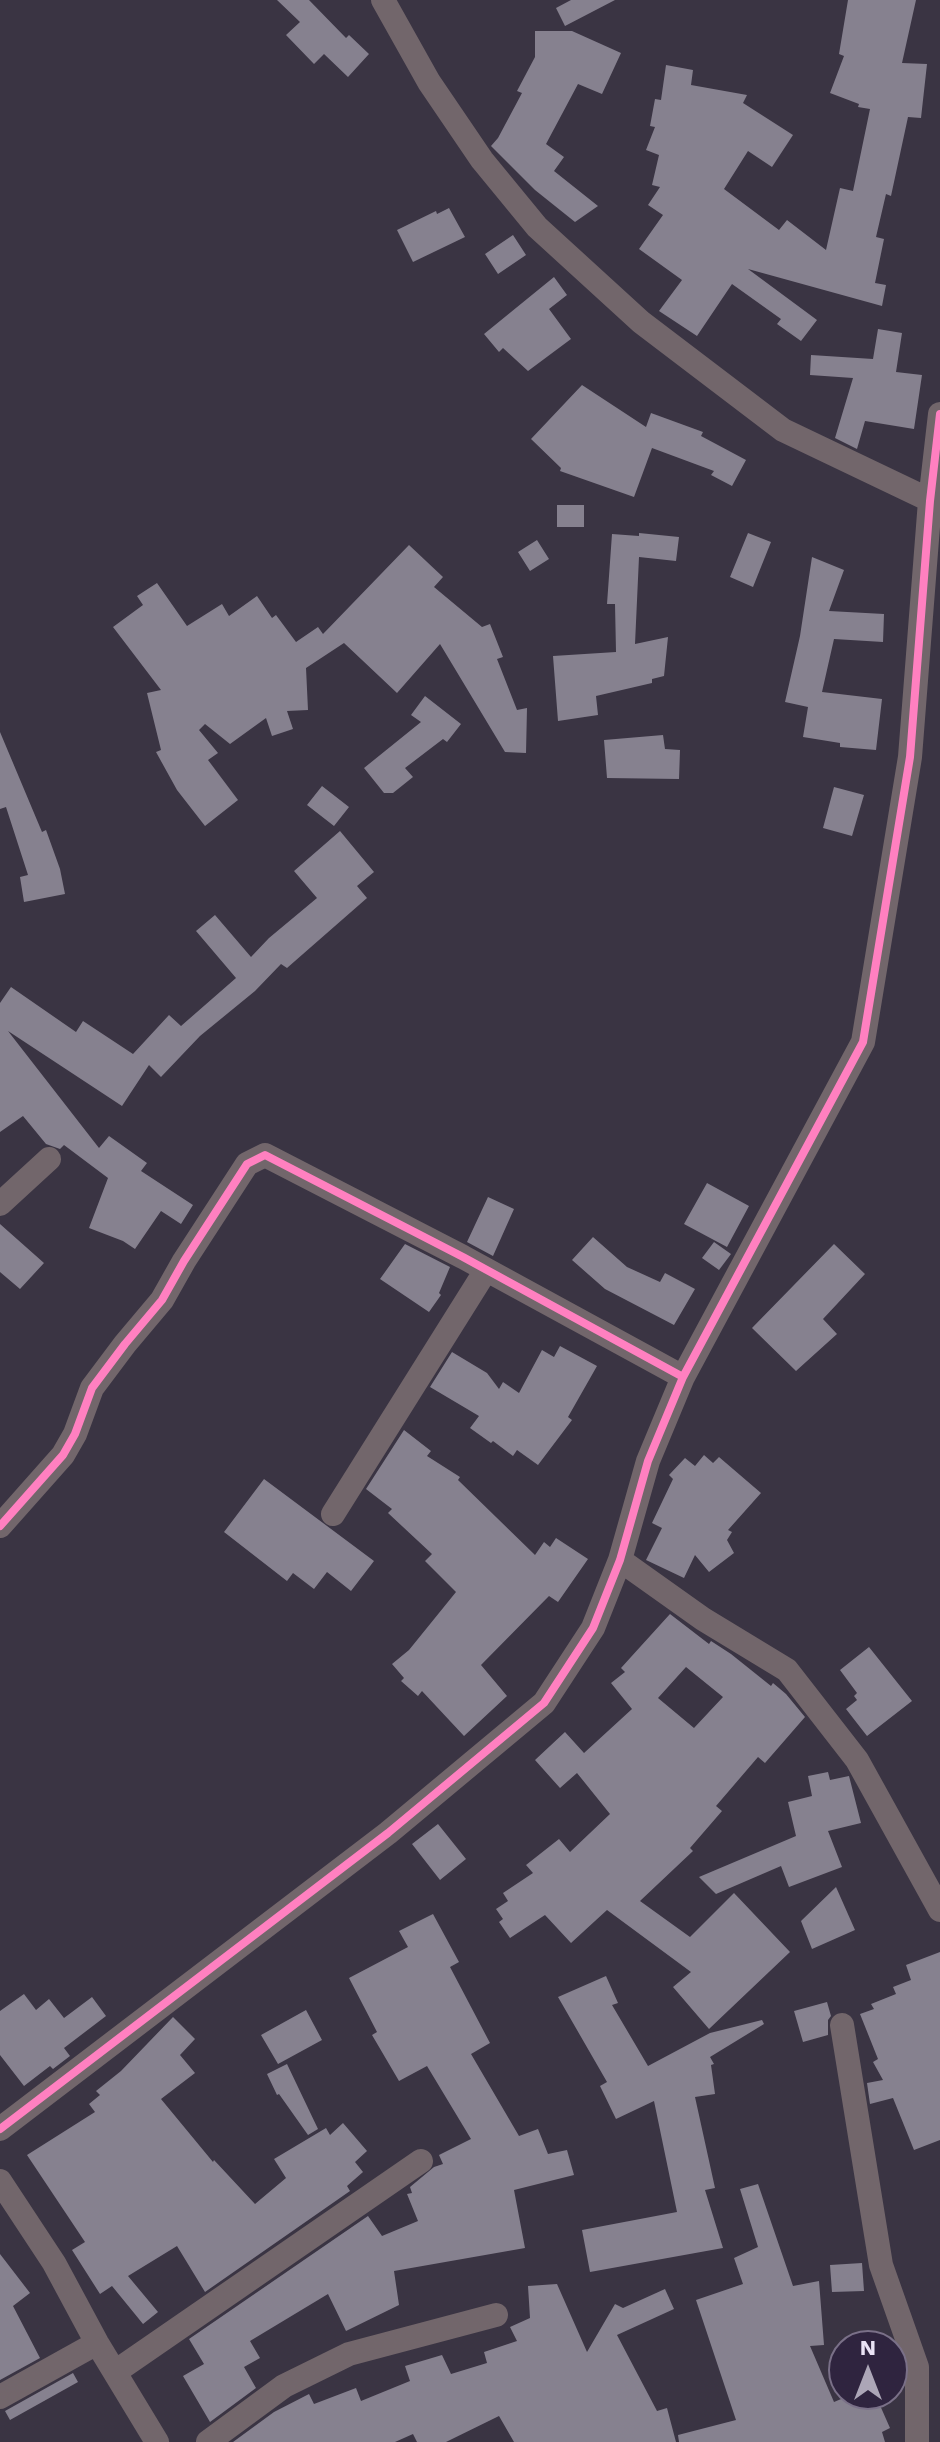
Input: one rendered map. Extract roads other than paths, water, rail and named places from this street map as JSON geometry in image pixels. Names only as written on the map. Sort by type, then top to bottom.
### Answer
[{"type":"street","points":[[383,0],[429,82],[482,160],[537,227],[641,322],[783,430],[935,503]]},
{"type":"street","points":[[0,2129],[388,1833],[544,1703],[593,1628],[620,1560],[648,1461],[683,1377],[863,1042],[910,757],[935,503],[940,414]]},
{"type":"street","points":[[0,1526],[63,1455],[75,1434],[92,1388],[162,1300],[247,1164],[265,1155],[683,1377]]},
{"type":"street","points":[[0,1204],[49,1159]]},
{"type":"street","points":[[333,1514],[486,1270]]},
{"type":"street","points":[[620,1560],[703,1619],[787,1670],[857,1760],[940,1910]]},
{"type":"street","points":[[842,2025],[881,2265],[917,2367],[917,2442]]},
{"type":"street","points":[[115,2372],[421,2161]]},
{"type":"street","points":[[0,2181],[54,2263],[97,2343],[157,2442]]},
{"type":"street","points":[[208,2442],[284,2386],[349,2354],[496,2315]]},
{"type":"street","points":[[0,2397],[97,2343]]}]
